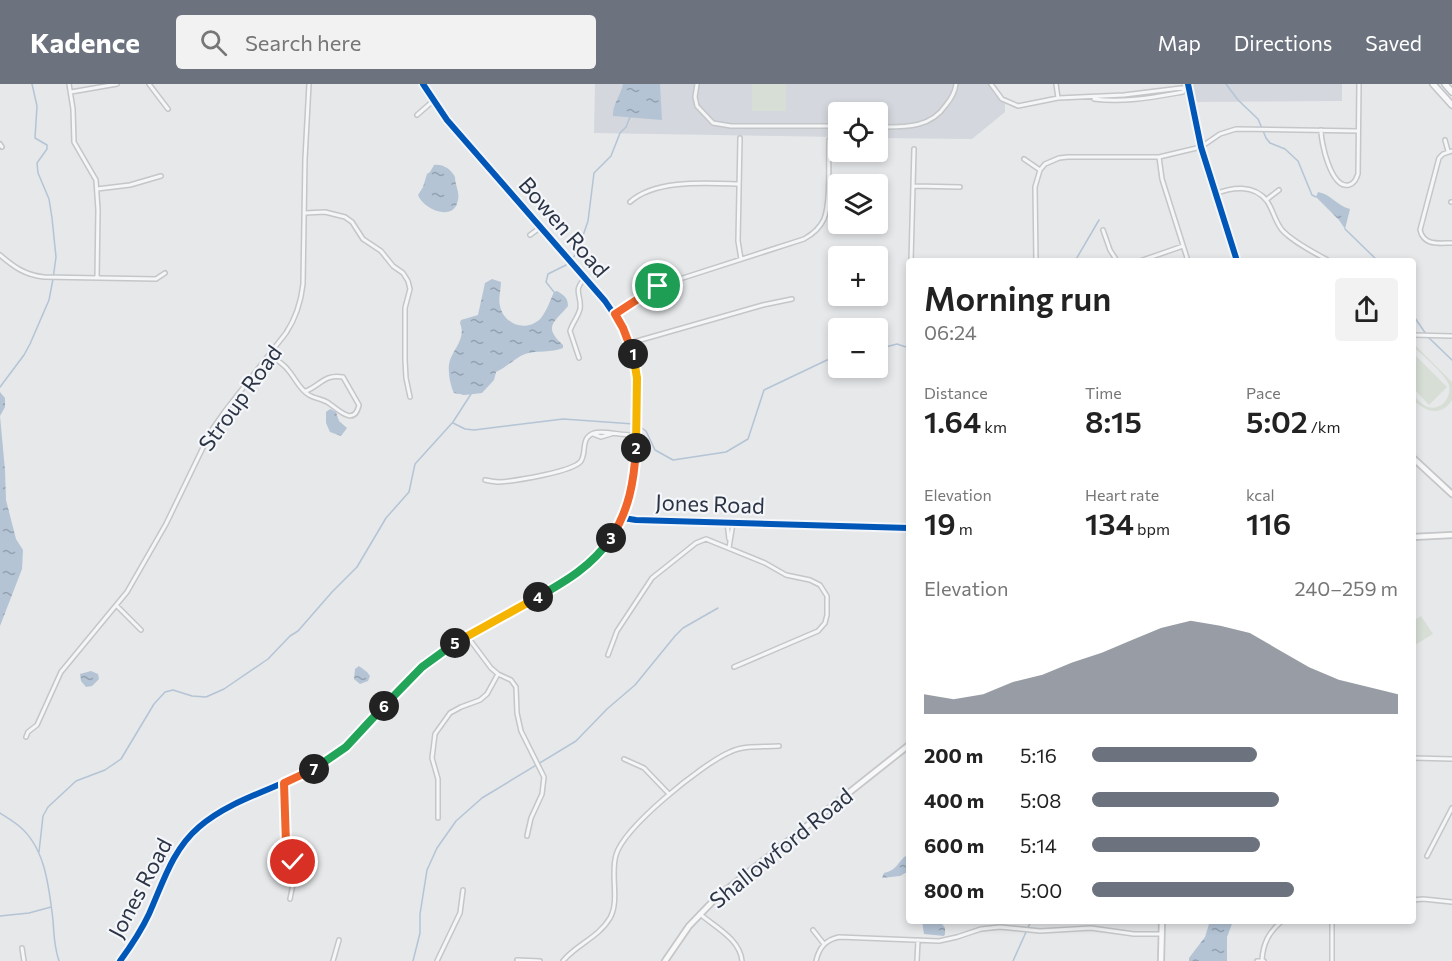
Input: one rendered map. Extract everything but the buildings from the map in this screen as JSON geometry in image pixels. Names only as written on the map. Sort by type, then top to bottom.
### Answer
[{"type":"main road","points":[[1433,84],[1452,105]]},
{"type":"main road","points":[[1445,84],[1452,92]]},
{"type":"street","points":[[69,84],[74,142],[93,172],[97,189],[97,278]]},
{"type":"street","points":[[71,92],[117,84]]},
{"type":"street","points":[[149,84],[168,109]]},
{"type":"street","name":"Stroup Road","points":[[26,736],[38,725],[61,672],[117,606],[166,524],[211,431],[291,326],[300,302],[303,284],[309,84]]},
{"type":"street","name":"Bowen Road","points":[[423,84],[433,101],[615,314],[630,343],[637,378],[636,435],[633,486],[623,518]]},
{"type":"street","points":[[697,84],[695,97],[697,106],[712,123],[731,126],[828,126]]},
{"type":"street","points":[[888,127],[910,127],[931,120],[941,113],[955,90],[956,84]]},
{"type":"street","points":[[991,84],[999,97],[1016,105],[1058,98],[1133,99],[1184,92],[1187,86]]},
{"type":"street","points":[[1056,84],[1058,98]]},
{"type":"street","points":[[1322,130],[1323,151],[1334,175],[1338,182],[1348,185],[1356,180],[1358,174],[1359,84]]},
{"type":"street","points":[[1187,86],[1201,147],[1237,258]]},
{"type":"street","points":[[417,115],[433,101]]},
{"type":"street","points":[[1036,258],[1035,188],[1040,170],[1052,160],[1068,157],[1159,157],[1201,147],[1228,130],[1358,130]]},
{"type":"street","points":[[740,138],[738,241],[741,259]]},
{"type":"street","points":[[1445,140],[1450,151],[1439,158],[1420,230],[1422,237],[1429,242],[1452,243]]},
{"type":"street","points":[[911,258],[914,149]]},
{"type":"street","points":[[1159,157],[1162,179],[1187,258]]},
{"type":"street","points":[[1024,159],[1040,170]]},
{"type":"street","points":[[615,314],[658,286],[804,238],[820,227],[826,209],[828,162]]},
{"type":"street","points":[[97,189],[130,185],[161,176]]},
{"type":"street","points":[[630,202],[638,196],[678,183],[739,184]]},
{"type":"street","points":[[913,186],[960,188]]},
{"type":"street","points":[[1215,194],[1237,188],[1246,189],[1266,200],[1283,230],[1320,258]]},
{"type":"street","points":[[1266,200],[1279,190]]},
{"type":"street","points":[[305,213],[324,212],[348,219],[363,239],[381,251],[408,281],[410,289],[405,308],[405,360],[410,397]]},
{"type":"street","points":[[530,235],[541,227]]},
{"type":"street","points":[[1103,230],[1115,258]]},
{"type":"street","points":[[1149,258],[1184,246]]},
{"type":"street","points":[[1,257],[17,269],[34,276],[156,279],[165,273]]},
{"type":"street","points":[[579,358],[570,331],[579,313],[578,286],[585,278]]},
{"type":"street","points":[[630,343],[763,305],[792,299]]},
{"type":"street","points":[[1416,335],[1452,336]]},
{"type":"street","points":[[270,355],[288,369],[296,384],[308,394],[348,416],[354,414],[359,405],[343,377],[334,375],[326,377],[314,388],[306,391]]},
{"type":"street","points":[[314,388],[315,397]]},
{"type":"street","points":[[485,480],[500,482],[528,479],[576,466],[583,456],[585,441],[593,434],[602,437],[611,434],[636,435]]},
{"type":"street","points":[[1416,461],[1452,494]]},
{"type":"street","name":"Jones Road","points":[[120,961],[143,926],[171,862],[191,834],[219,812],[318,767],[335,755],[408,680],[437,655],[582,570],[606,546],[623,518],[906,528]]},
{"type":"street","points":[[729,548],[730,522]]},
{"type":"street","points":[[1416,537],[1452,535]]},
{"type":"street","points":[[608,655],[617,631],[655,574],[702,540],[710,540],[765,563],[786,575],[815,582],[824,589],[828,600],[826,619],[818,631],[734,667]]},
{"type":"street","points":[[117,606],[141,630]]},
{"type":"street","points":[[467,636],[485,661],[498,674],[511,680],[516,687],[517,714],[521,731],[544,777],[542,794],[531,818],[527,836]]},
{"type":"street","points":[[438,818],[438,779],[432,758],[435,734],[450,713],[488,694],[498,674]]},
{"type":"street","points":[[563,961],[569,953],[596,934],[609,920],[614,906],[614,863],[627,835],[669,794],[730,752],[743,748],[779,746]]},
{"type":"street","name":"Shallowford Road","points":[[665,961],[700,914],[722,893],[906,748]]},
{"type":"street","points":[[1416,758],[1452,759]]},
{"type":"street","points":[[624,759],[644,768],[669,794]]},
{"type":"street","points":[[284,783],[284,837],[295,874],[290,899]]},
{"type":"street","points":[[1427,856],[1452,808]]},
{"type":"street","points":[[437,961],[460,913],[463,890]]},
{"type":"street","points":[[1416,900],[1452,902]]},
{"type":"street","points":[[700,914],[734,942],[740,950],[742,961]]},
{"type":"street","points":[[1161,924],[1161,961]]},
{"type":"street","points":[[1261,961],[1268,935],[1279,924]]},
{"type":"street","points":[[1332,924],[1332,961]]},
{"type":"street","points":[[816,961],[824,944],[839,938],[948,940],[981,928],[1000,927],[1040,931],[1091,928],[1134,934],[1161,934]]},
{"type":"street","points":[[812,932],[824,944]]},
{"type":"street","points":[[333,961],[339,940]]},
{"type":"street","points":[[917,961],[918,940]]},
{"type":"street","points":[[22,948],[24,961]]},
{"type":"street","points":[[517,960],[540,961]]},
{"type":"shaded area","points":[[595,84],[991,84],[1005,100],[1005,112],[972,139],[888,138],[888,102],[828,102],[828,137],[594,133]]},
{"type":"shaded area","points":[[752,84],[786,84],[786,111],[752,111]]},
{"type":"shaded area","points":[[1188,84],[1342,84],[1342,101],[1191,102]]},
{"type":"shaded area","points":[[1416,346],[1452,382],[1452,400],[1438,411],[1428,410],[1416,402],[1416,398],[1426,406],[1433,408],[1441,405],[1449,394],[1447,381],[1428,359],[1416,349]]},
{"type":"shaded area","points":[[1416,356],[1447,387],[1429,405],[1416,391]]},
{"type":"shaded area","points":[[1421,616],[1433,634],[1416,644],[1416,619]]},
{"type":"water","points":[[623,84],[660,84],[662,120],[613,116]]},
{"type":"water","points":[[434,165],[441,165],[455,177],[458,197],[451,211],[432,209],[418,195],[427,174]]},
{"type":"water","points":[[1318,192],[1350,209],[1345,229],[1316,197]]},
{"type":"water","points":[[492,279],[501,282],[499,301],[502,313],[517,325],[535,323],[543,315],[554,292],[557,291],[564,295],[568,306],[555,320],[552,329],[563,348],[521,356],[496,372],[494,380],[482,393],[465,395],[454,393],[449,377],[449,364],[461,338],[461,320],[478,315],[485,283]]},
{"type":"water","points":[[0,392],[5,398],[5,407],[0,416]]},
{"type":"water","points":[[330,409],[336,412],[339,421],[347,428],[341,436],[330,432],[326,423],[326,412]]},
{"type":"water","points":[[0,416],[6,500],[16,539],[23,550],[22,569],[0,626]]},
{"type":"water","points":[[359,666],[370,676],[368,681],[360,684],[354,679],[355,669]]},
{"type":"water","points":[[91,671],[98,674],[99,679],[92,686],[86,687],[81,681],[80,674]]},
{"type":"water","points":[[906,856],[906,873],[900,876],[882,878],[884,873],[896,867]]},
{"type":"water","points":[[922,924],[942,924],[945,928],[944,936],[924,934]]},
{"type":"water","points":[[1209,924],[1232,924],[1227,937],[1227,961],[1189,961],[1205,937]]},
{"type":"waterway","points":[[0,387],[24,355],[49,300],[56,257],[49,199],[38,173],[37,163],[47,149],[47,145],[35,138],[37,106],[32,84]]},
{"type":"waterway","points":[[1226,84],[1238,100],[1258,119],[1270,143],[1285,149],[1298,161],[1312,195],[1316,197]]},
{"type":"waterway","points":[[554,292],[546,282],[548,274],[566,265],[577,253],[588,221],[594,173],[611,156],[620,133],[626,127],[630,117]]},
{"type":"waterway","points":[[1077,258],[1099,220]]},
{"type":"waterway","points":[[1345,229],[1375,258]]},
{"type":"waterway","points":[[1416,319],[1428,337],[1452,360]]},
{"type":"waterway","points":[[888,346],[897,344],[906,347]]},
{"type":"waterway","points":[[639,426],[646,431],[655,450],[673,460],[726,452],[748,439],[764,390],[828,360]]},
{"type":"waterway","points":[[39,852],[43,816],[48,807],[76,781],[105,770],[121,759],[154,704],[165,692],[173,690],[192,696],[206,697],[224,689],[268,659],[290,636],[298,631],[357,567],[386,518],[409,492],[415,464],[453,422],[471,394]]},
{"type":"waterway","points":[[453,423],[465,429],[474,430],[563,419],[634,424]]},
{"type":"waterway","points":[[413,961],[420,933],[420,914],[427,870],[437,848],[456,821],[482,798],[576,741],[607,709],[635,685],[683,628],[718,608]]},
{"type":"waterway","points":[[0,813],[17,824],[28,835],[41,857],[48,882],[55,946],[59,961]]},
{"type":"waterway","points":[[0,916],[29,913],[51,907]]},
{"type":"waterway","points":[[1013,961],[1030,924]]},
{"type":"cycle path","points":[[120,961],[146,920],[175,856],[199,827],[227,808],[290,780],[337,753],[352,741],[435,657],[463,638],[553,589],[580,570],[603,548],[622,520],[633,486],[637,404],[633,358],[623,330],[605,301],[447,120],[423,84]]},
{"type":"cycle path","points":[[1188,84],[1201,147],[1236,258]]},
{"type":"cycle path","points":[[623,518],[906,528]]},
{"type":"route","points":[[293,862],[284,837],[284,783],[318,767],[346,747],[408,680],[437,655],[575,575],[595,559],[611,539],[623,518],[633,486],[636,435],[637,378],[634,360],[630,343],[615,314],[658,286]]}]
